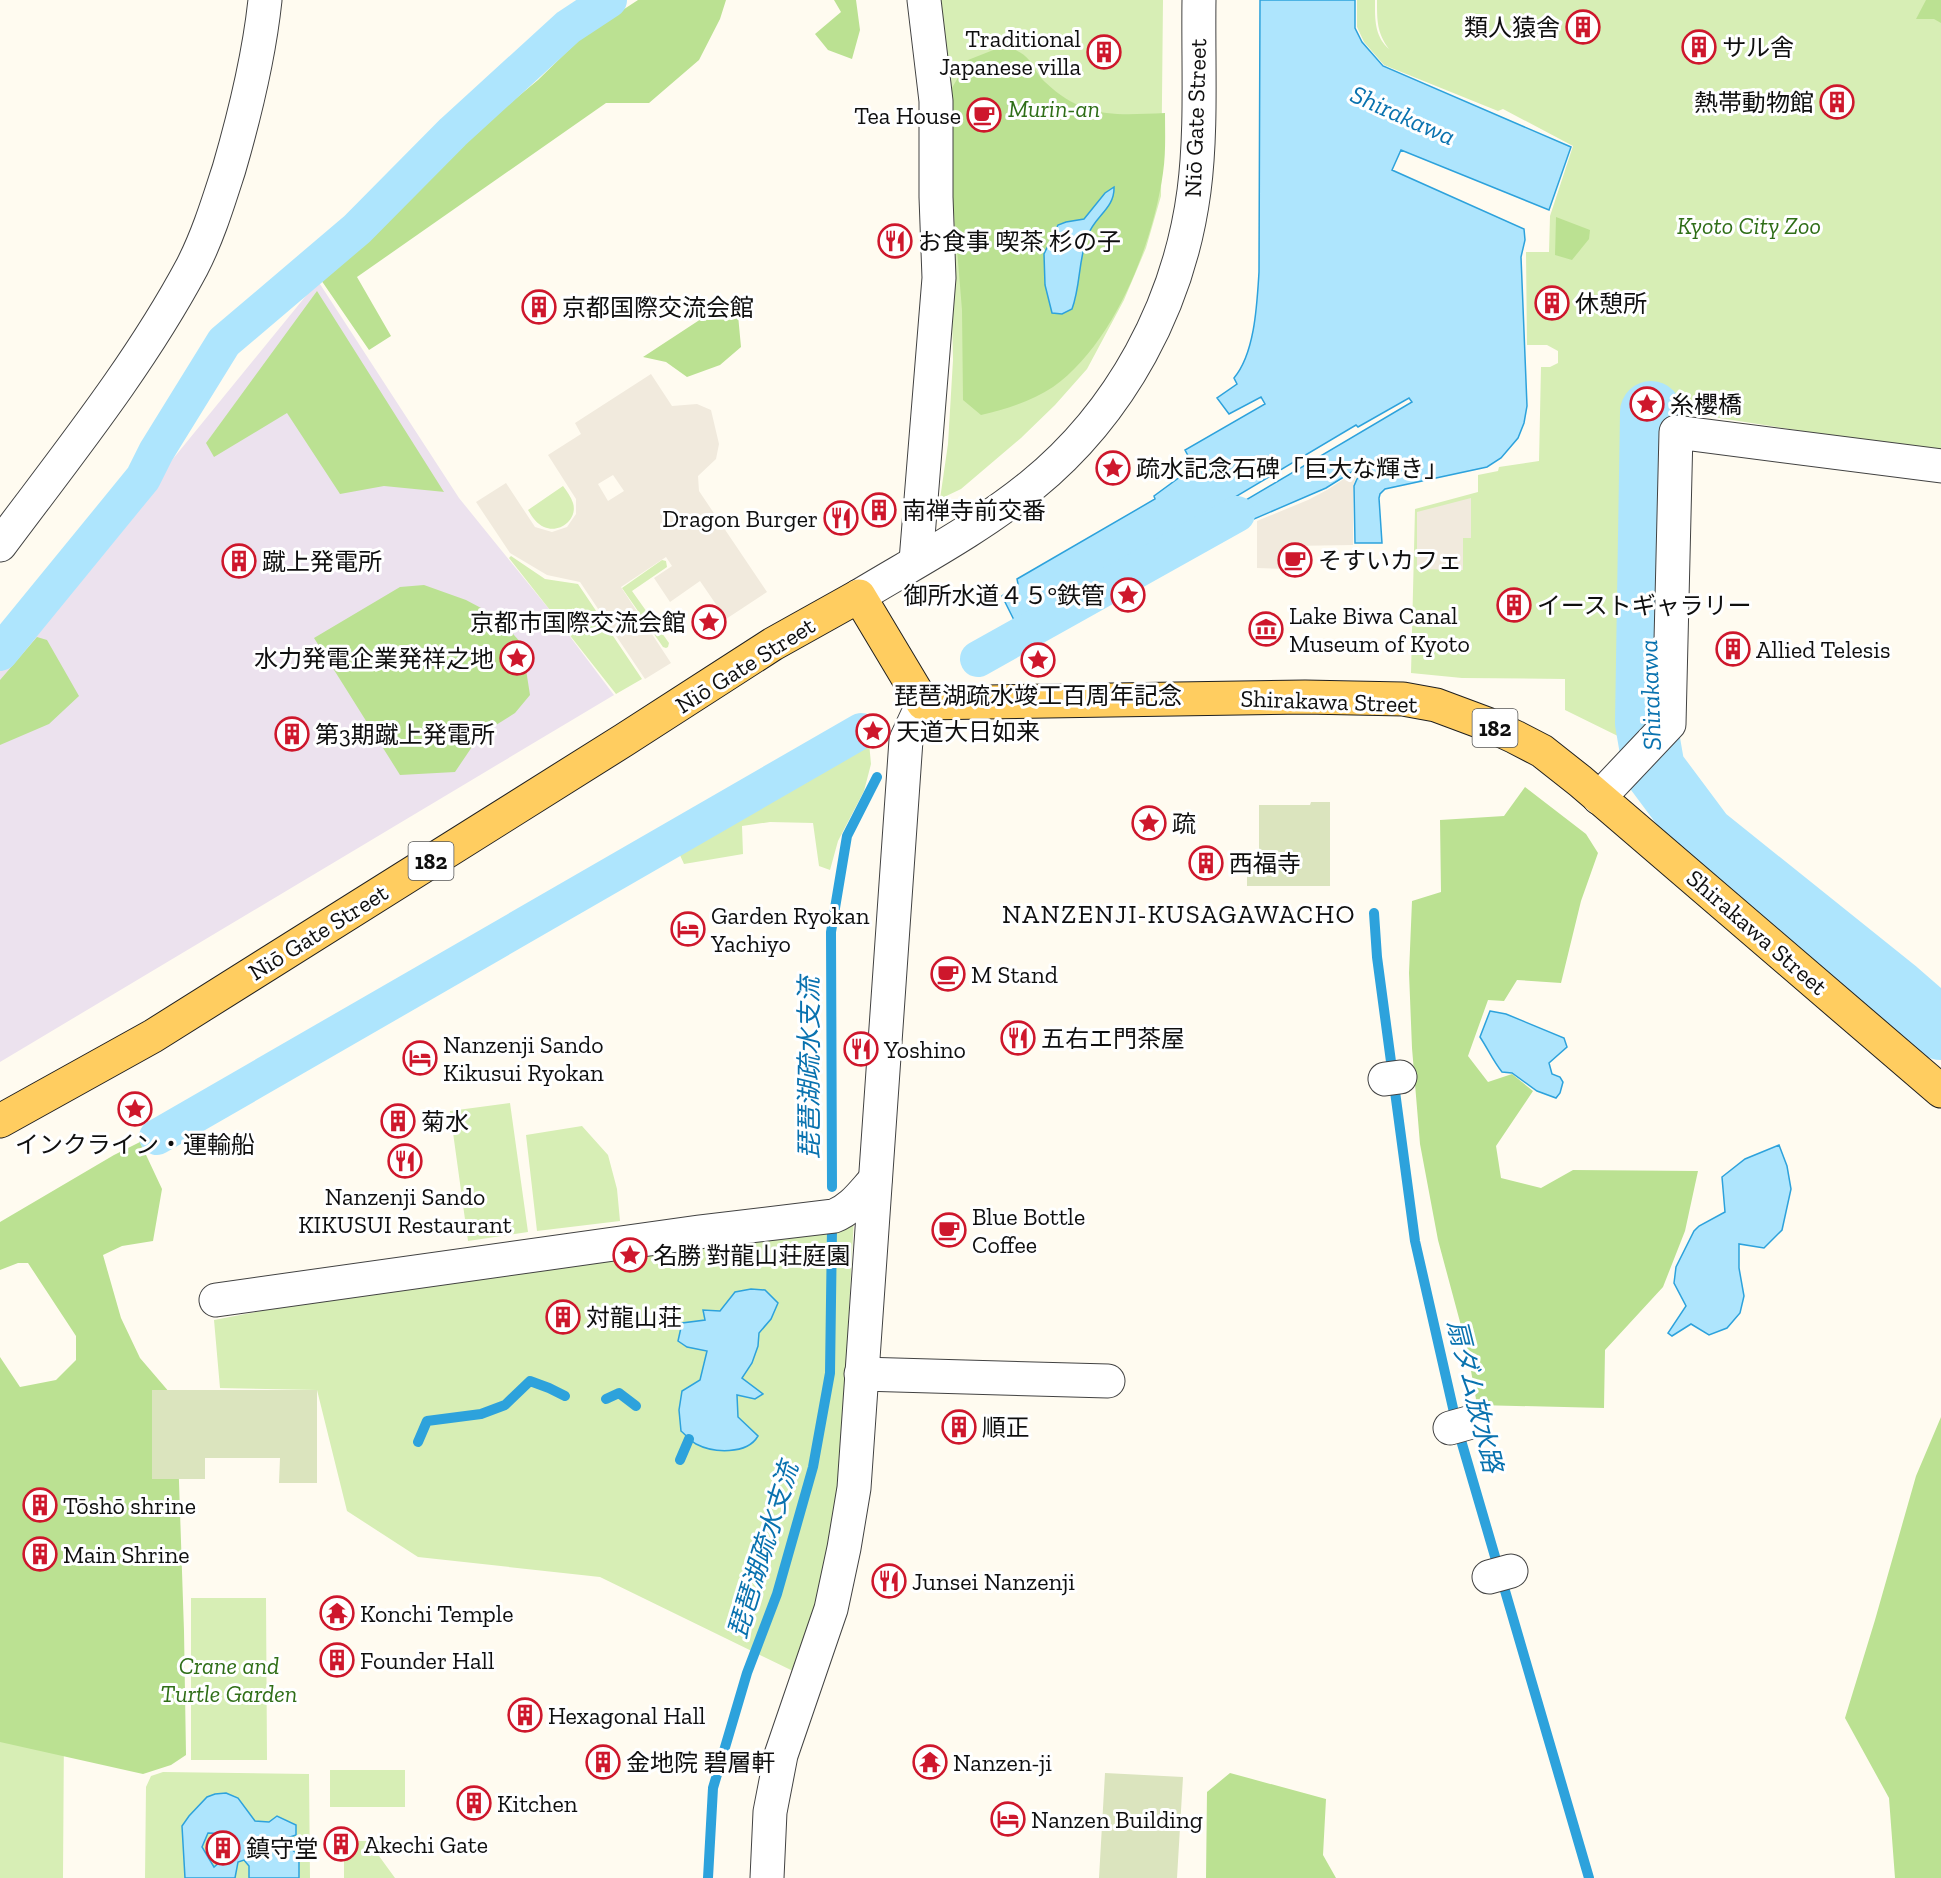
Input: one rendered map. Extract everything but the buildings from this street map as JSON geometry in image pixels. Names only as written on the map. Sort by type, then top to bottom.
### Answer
[{"type":"main road","points":[[859,596],[923,703]]},
{"type":"main road","name":"Niō Gate Street","points":[[0,1122],[153,1036],[773,644],[859,596]]},
{"type":"main road","name":"Shirakawa Street","points":[[923,703],[1305,697],[1387,698],[1436,705],[1487,724],[1542,751],[1941,1091]]},
{"type":"street","points":[[0,545],[113,393],[192,267],[218,206],[235,147],[251,84],[262,27],[264,0]]},
{"type":"street","points":[[916,561],[939,278],[936,101],[924,0]]},
{"type":"street","name":"Niō Gate Street","points":[[859,596],[974,527],[1032,485],[1098,418],[1134,367],[1162,311],[1183,252],[1194,190],[1198,139],[1198,0]]},
{"type":"street","points":[[1599,798],[1669,724],[1676,432],[1941,466]]},
{"type":"street","points":[[766,1878],[770,1812],[782,1755],[831,1609],[854,1488],[906,740],[923,703]]},
{"type":"street","points":[[216,1300],[699,1232],[834,1216],[853,1204],[875,1180]]},
{"type":"street","points":[[861,1374],[1108,1381]]},
{"type":"shaded area","points":[[318,281],[459,498],[553,614],[614,695],[0,1062],[0,671]]},
{"type":"shaded area","points":[[651,374],[672,406],[697,404],[711,410],[719,444],[716,459],[698,476],[699,491],[767,592],[726,619],[700,581],[670,602],[654,578],[672,566],[666,557],[621,587],[671,663],[645,679],[580,582],[547,575],[510,553],[476,502],[506,483],[535,527],[552,532],[567,527],[576,514],[576,499],[548,455],[581,434],[575,423]],"holes":[[[613,475],[624,491],[608,501],[598,484]]]},
{"type":"shaded area","points":[[1365,465],[1369,469],[1356,478],[1353,486],[1353,545],[1290,546],[1289,569],[1257,568],[1257,521],[1308,500]]},
{"type":"shaded area","points":[[1471,498],[1471,538],[1463,538],[1463,570],[1417,569],[1417,512]]},
{"type":"green space","points":[[638,0],[726,0],[720,19],[699,60],[649,103],[606,103],[357,277],[391,336],[369,350],[319,277],[342,254],[365,238],[408,195],[428,167],[538,80],[583,36]]},
{"type":"green space","points":[[834,0],[856,0],[860,30],[852,59],[828,50],[815,34],[841,12]]},
{"type":"green space","name":"Murin-an","points":[[932,0],[1163,0],[1161,196],[1146,248],[1124,300],[1087,369],[1055,405],[1021,438],[961,489],[940,499],[948,444],[953,360],[948,138]]},
{"type":"green space","name":"Kyoto City Zoo","points":[[1357,0],[1375,0],[1375,20],[1378,33],[1389,49],[1378,26],[1377,0],[1941,0],[1941,453],[1643,406],[1640,728],[1628,741],[1565,710],[1565,679],[1462,678],[1411,673],[1415,509],[1478,492],[1478,475],[1498,471],[1499,467],[1539,461],[1541,367],[1550,367],[1558,363],[1558,351],[1547,345],[1527,345],[1526,252],[1549,252],[1550,216],[1573,146],[1503,109],[1498,111],[1384,65],[1364,42],[1357,27]]},
{"type":"green space","points":[[1926,0],[1941,0],[1941,23],[1934,19],[1916,19]]},
{"type":"green space","name":"Murin-an","points":[[1006,45],[1024,55],[1040,77],[1059,94],[1087,109],[1115,114],[1165,113],[1165,158],[1158,201],[1140,261],[1112,319],[1095,345],[1075,368],[1045,392],[1018,404],[981,415],[963,400],[962,310],[952,189],[948,95],[968,60]]},
{"type":"green space","points":[[1556,217],[1590,230],[1589,239],[1572,260],[1555,255]]},
{"type":"green space","points":[[317,291],[444,492],[384,486],[340,494],[287,413],[214,457],[206,443]]},
{"type":"green space","points":[[730,300],[738,315],[741,347],[720,365],[687,377],[666,362],[643,357]]},
{"type":"green space","points":[[563,486],[573,503],[573,514],[562,527],[550,529],[544,527],[528,510]]},
{"type":"green space","points":[[511,556],[545,579],[578,584],[642,679],[616,694],[509,558]]},
{"type":"green space","points":[[662,560],[666,561],[667,567],[632,591],[669,643],[666,648],[663,647],[622,588]]},
{"type":"green space","points":[[424,585],[466,600],[498,617],[522,644],[530,695],[515,713],[480,735],[455,772],[400,775],[314,638],[400,587]]},
{"type":"green space","points":[[37,637],[47,640],[79,696],[49,724],[0,745],[0,680]]},
{"type":"green space","points":[[868,732],[871,764],[864,791],[838,841],[830,870],[819,866],[813,823],[770,822],[742,826],[743,854],[684,864],[679,853],[678,842]]},
{"type":"green space","points":[[1525,787],[1586,834],[1598,853],[1581,901],[1561,983],[1517,980],[1504,1001],[1488,1000],[1468,1056],[1488,1082],[1512,1074],[1533,1091],[1496,1146],[1501,1178],[1541,1188],[1573,1170],[1698,1171],[1685,1231],[1663,1287],[1605,1350],[1604,1408],[1477,1405],[1467,1348],[1438,1240],[1420,1144],[1412,1048],[1409,973],[1412,901],[1441,892],[1440,820],[1504,816]]},
{"type":"green space","points":[[1311,802],[1330,802],[1330,886],[1247,886],[1247,872],[1259,871],[1259,805],[1310,805]]},
{"type":"green space","points":[[510,1103],[528,1232],[468,1241],[450,1111]]},
{"type":"green space","points":[[582,1126],[608,1155],[617,1189],[620,1221],[537,1231],[526,1135]]},
{"type":"green space","points":[[140,1142],[162,1189],[153,1241],[122,1246],[103,1255],[121,1318],[140,1358],[170,1393],[177,1422],[186,1755],[171,1765],[143,1774],[0,1742],[0,1357],[20,1387],[56,1380],[76,1360],[76,1336],[28,1263],[18,1263],[0,1270],[0,1222]]},
{"type":"green space","points":[[854,1217],[838,1521],[817,1613],[793,1671],[600,1577],[418,1557],[347,1511],[317,1390],[220,1388],[214,1320],[522,1261]]},
{"type":"green space","points":[[152,1390],[317,1390],[317,1483],[279,1483],[280,1458],[205,1458],[205,1479],[152,1479]]},
{"type":"green space","points":[[1941,1417],[1941,1878],[1895,1878],[1889,1798],[1845,1718],[1916,1476]]},
{"type":"green space","name":"Crane and Turtle Garden","points":[[191,1598],[266,1598],[267,1760],[191,1760]]},
{"type":"green space","points":[[64,1728],[63,1878],[0,1878],[0,1729]]},
{"type":"green space","points":[[330,1770],[405,1770],[405,1807],[330,1807]]},
{"type":"green space","points":[[163,1772],[309,1774],[310,1878],[145,1878],[146,1787],[151,1776]]},
{"type":"green space","points":[[1105,1773],[1183,1777],[1177,1878],[1099,1878]]},
{"type":"green space","points":[[1230,1773],[1326,1799],[1323,1855],[1336,1878],[1206,1878],[1207,1792]]},
{"type":"green space","points":[[357,1841],[379,1841],[379,1856],[395,1878],[344,1878],[344,1854],[356,1854]]},
{"type":"water","points":[[1260,0],[1355,0],[1355,28],[1362,42],[1383,66],[1571,147],[1549,210],[1401,150],[1392,170],[1524,229],[1525,240],[1521,257],[1527,406],[1524,423],[1518,438],[1501,458],[1487,467],[1385,489],[1379,498],[1382,543],[1355,543],[1354,486],[1357,479],[1370,469],[1366,463],[1326,488],[1196,544],[1190,533],[1412,402],[1409,398],[1358,427],[1356,425],[1173,534],[1046,602],[1047,607],[1016,624],[1002,596],[1018,584],[1017,579],[1155,499],[1154,496],[1192,468],[1193,465],[1185,450],[1265,404],[1261,397],[1229,414],[1217,398],[1237,384],[1234,378],[1241,368],[1251,342],[1256,313],[1259,272]]},
{"type":"water","points":[[1114,187],[1111,201],[1091,228],[1085,244],[1072,309],[1062,314],[1052,313],[1045,285],[1044,254],[1058,225],[1084,219],[1105,193]]},
{"type":"water","points":[[1490,1011],[1506,1014],[1564,1038],[1567,1047],[1549,1063],[1552,1074],[1560,1077],[1563,1082],[1556,1098],[1537,1091],[1512,1073],[1502,1072],[1480,1037]]},
{"type":"water","points":[[1779,1145],[1787,1166],[1791,1189],[1782,1230],[1764,1248],[1739,1244],[1739,1268],[1744,1296],[1740,1313],[1727,1328],[1709,1335],[1691,1324],[1672,1336],[1668,1333],[1686,1306],[1674,1283],[1676,1267],[1694,1231],[1725,1212],[1722,1177],[1745,1159]]},
{"type":"water","points":[[751,1289],[765,1290],[778,1303],[771,1319],[759,1333],[758,1346],[752,1363],[742,1378],[763,1394],[755,1399],[737,1395],[738,1417],[758,1436],[746,1447],[729,1451],[703,1447],[694,1443],[681,1431],[679,1410],[682,1391],[700,1380],[707,1351],[687,1347],[678,1341],[682,1323],[705,1320],[703,1310],[720,1311],[735,1292]]},
{"type":"water","points":[[226,1793],[238,1798],[255,1821],[269,1822],[277,1816],[296,1825],[296,1835],[287,1838],[287,1846],[299,1855],[299,1878],[249,1878],[249,1866],[244,1860],[238,1862],[235,1878],[185,1878],[182,1826],[207,1797]],"holes":[[[208,1833],[231,1834],[235,1844],[231,1852],[214,1867],[202,1847]]]},
{"type":"waterway","points":[[0,653],[143,478],[156,452],[224,342],[357,229],[453,132],[568,27],[609,0]]},
{"type":"waterway","name":"Shirakawa","points":[[1651,412],[1646,723],[1654,769],[1704,836],[1896,990],[1941,1029]]},
{"type":"waterway","points":[[978,659],[1237,514]]},
{"type":"waterway","points":[[157,1137],[861,731]]},
{"type":"waterway","name":"琵琶湖疏水支流","points":[[832,1187],[831,932],[847,836],[877,777]]},
{"type":"waterway","name":"扇ダム放水路","points":[[1374,913],[1377,957],[1415,1241],[1458,1430],[1589,1878]]},
{"type":"waterway","name":"琵琶湖疏水支流","points":[[708,1878],[713,1788],[747,1673],[777,1594],[813,1467],[830,1373],[832,1229]]},
{"type":"waterway","points":[[418,1442],[427,1421],[481,1414],[505,1405],[530,1381],[565,1396]]},
{"type":"waterway","points":[[606,1399],[619,1393],[636,1406]]},
{"type":"waterway","points":[[680,1460],[689,1439]]},
{"type":"place","name":"類人猿舎","points":[[1583,27]]},
{"type":"place","name":"サル舎","points":[[1699,47]]},
{"type":"place","name":"Traditional Japanese villa","points":[[1104,52]]},
{"type":"place","name":"熱帯動物館","points":[[1837,102]]},
{"type":"place","name":"Tea House","points":[[984,115]]},
{"type":"place","name":"お食事 喫茶 杉の子","points":[[895,241]]},
{"type":"place","name":"休憩所","points":[[1552,303]]},
{"type":"place","name":"京都国際交流会館","points":[[539,307]]},
{"type":"place","name":"糸櫻橋","points":[[1647,404]]},
{"type":"place","name":"疏水記念石碑「巨大な輝き」","points":[[1113,468]]},
{"type":"place","name":"南禅寺前交番","points":[[879,510]]},
{"type":"place","name":"Dragon Burger","points":[[841,518]]},
{"type":"place","name":"そすいカフェ","points":[[1295,560]]},
{"type":"place","name":"蹴上発電所","points":[[239,561]]},
{"type":"place","name":"御所水道４５°鉄管","points":[[1128,595]]},
{"type":"place","name":"イーストギャラリー","points":[[1514,605]]},
{"type":"place","name":"京都市国際交流会館","points":[[709,622]]},
{"type":"place","name":"Lake Biwa Canal Museum of Kyoto","points":[[1266,629]]},
{"type":"place","name":"Allied Telesis","points":[[1733,649]]},
{"type":"place","name":"水力発電企業発祥之地","points":[[517,658]]},
{"type":"place","name":"琵琶湖疏水竣工百周年記念","points":[[1038,660]]},
{"type":"place","name":"天道大日如来","points":[[873,731]]},
{"type":"place","name":"第3期蹴上発電所","points":[[292,734]]},
{"type":"place","name":"疏","points":[[1149,823]]},
{"type":"place","name":"西福寺","points":[[1206,863]]},
{"type":"place","name":"Garden Ryokan Yachiyo","points":[[688,929]]},
{"type":"place","name":"M Stand","points":[[948,974]]},
{"type":"place","name":"五右エ門茶屋","points":[[1018,1038]]},
{"type":"place","name":"Yoshino","points":[[861,1049]]},
{"type":"place","name":"Nanzenji Sando Kikusui Ryokan","points":[[420,1058]]},
{"type":"place","name":"インクライン・運輸船","points":[[135,1109]]},
{"type":"place","name":"菊水","points":[[398,1121]]},
{"type":"place","name":"Nanzenji Sando KIKUSUI Restaurant","points":[[405,1161]]},
{"type":"place","name":"Blue Bottle Coffee","points":[[949,1230]]},
{"type":"place","name":"名勝 對龍山荘庭園","points":[[630,1255]]},
{"type":"place","name":"対龍山荘","points":[[563,1317]]},
{"type":"place","name":"順正","points":[[959,1427]]},
{"type":"place","name":"Tōshō shrine","points":[[40,1505]]},
{"type":"place","name":"Main Shrine","points":[[40,1554]]},
{"type":"place","name":"Junsei Nanzenji","points":[[889,1581]]},
{"type":"place","name":"Konchi Temple","points":[[337,1613]]},
{"type":"place","name":"Founder Hall","points":[[337,1660]]},
{"type":"place","name":"Hexagonal Hall","points":[[525,1715]]},
{"type":"place","name":"金地院 碧層軒","points":[[603,1762]]},
{"type":"place","name":"Nanzen-ji","points":[[930,1762]]},
{"type":"place","name":"Kitchen","points":[[474,1803]]},
{"type":"place","name":"Nanzen Building","points":[[1008,1819]]},
{"type":"place","name":"Akechi Gate","points":[[341,1844]]},
{"type":"place","name":"鎮守堂","points":[[223,1848]]},
{"type":"district","name":"NANZENJI-KUSAGAWACHO","points":[[1179,914]]}]
